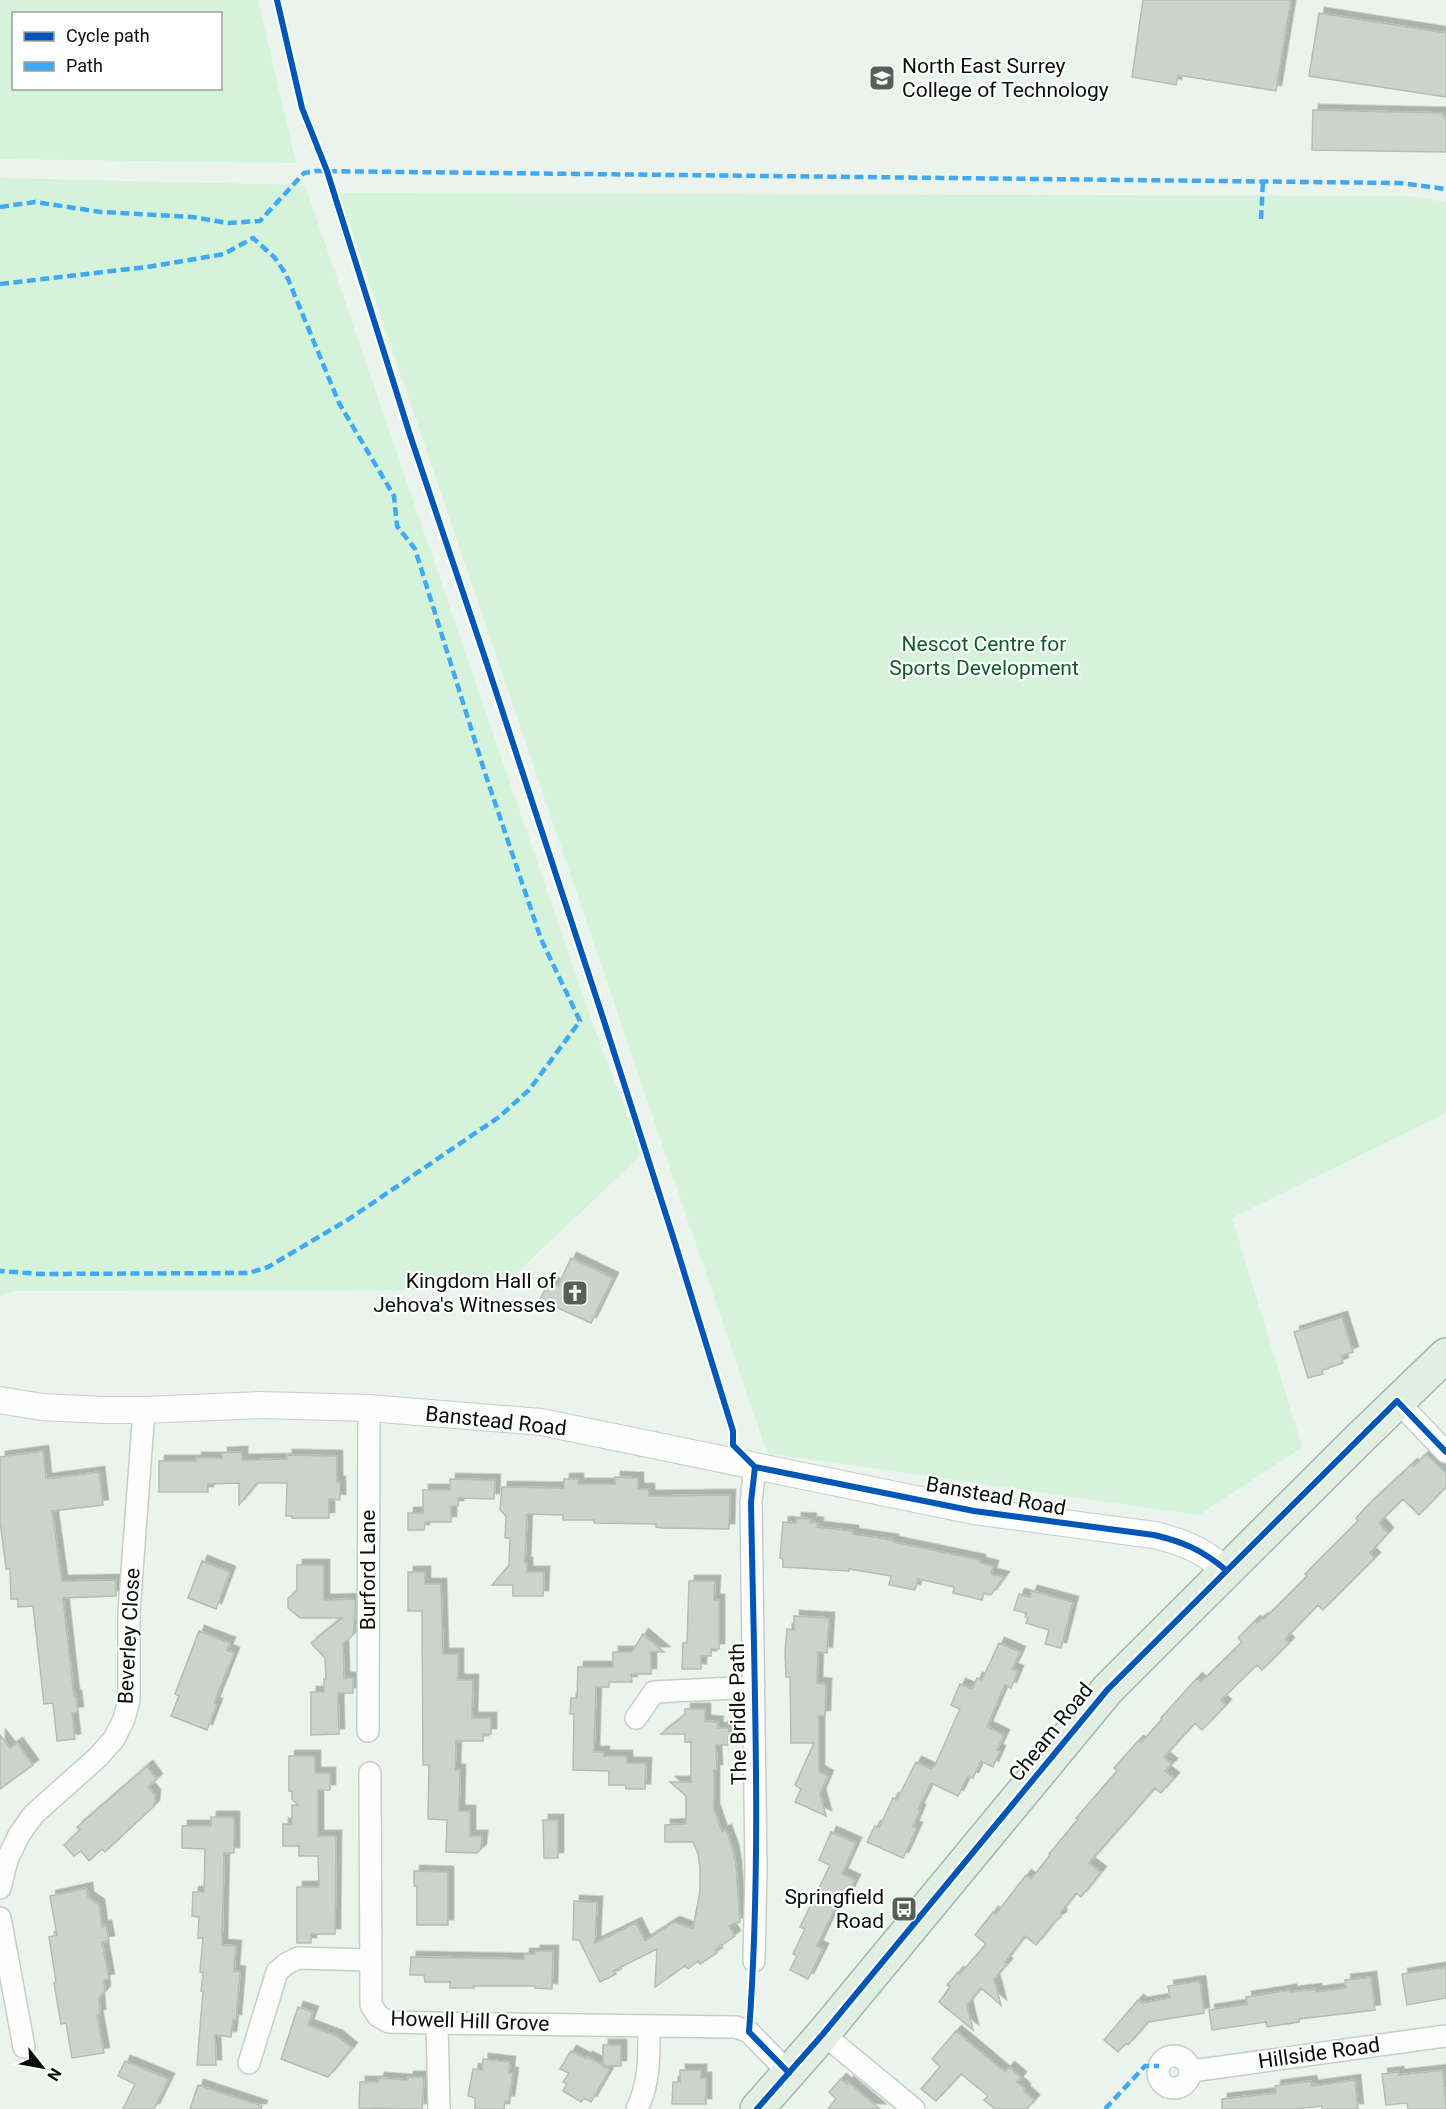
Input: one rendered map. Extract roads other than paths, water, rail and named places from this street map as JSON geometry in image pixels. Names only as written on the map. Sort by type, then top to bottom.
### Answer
[{"type":"highway","name":"Cheam Road","points":[[757,2109],[823,2034],[1108,1689],[1446,1355]]},
{"type":"street","name":"Banstead Road","points":[[0,1400],[42,1407],[144,1410],[260,1405],[369,1408],[541,1422],[974,1511],[1154,1535],[1196,1548],[1226,1570]]},
{"type":"street","points":[[1397,1401],[1446,1452]]},
{"type":"street","name":"Burford Lane","points":[[368,1731],[369,1408]]},
{"type":"street","name":"Beverley Close","points":[[0,1888],[7,1860],[19,1835],[33,1815],[98,1757],[114,1739],[124,1719],[129,1700],[129,1612],[144,1410]]},
{"type":"street","name":"The Bridle Path","points":[[754,1467],[751,1502],[756,1870],[754,1961]]},
{"type":"street","points":[[636,1718],[654,1692],[754,1687]]},
{"type":"street","name":"Howell Hill Grove","points":[[370,1773],[371,2006],[378,2016],[389,2022],[437,2024],[736,2027],[749,2032],[789,2073]]},
{"type":"street","points":[[0,1918],[24,2047]]},
{"type":"street","points":[[249,2063],[278,1972],[286,1964],[298,1958],[370,1960]]},
{"type":"street","points":[[437,2024],[439,2109]]},
{"type":"street","points":[[637,2109],[644,2095],[648,2078],[650,2026]]},
{"type":"street","points":[[823,2034],[914,2109]]},
{"type":"street","name":"Hillside Road","points":[[1192,2071],[1446,2036]]},
{"type":"place","name":"North East Surrey College of Technology","points":[[882,78]]},
{"type":"place","name":"Kingdom Hall of Jehova's Witnesses","points":[[575,1293]]},
{"type":"place","name":"Springfield Road","points":[[904,1909]]},
{"type":"park label","name":"Nescot Centre for Sports Development","points":[[984,656]]}]
